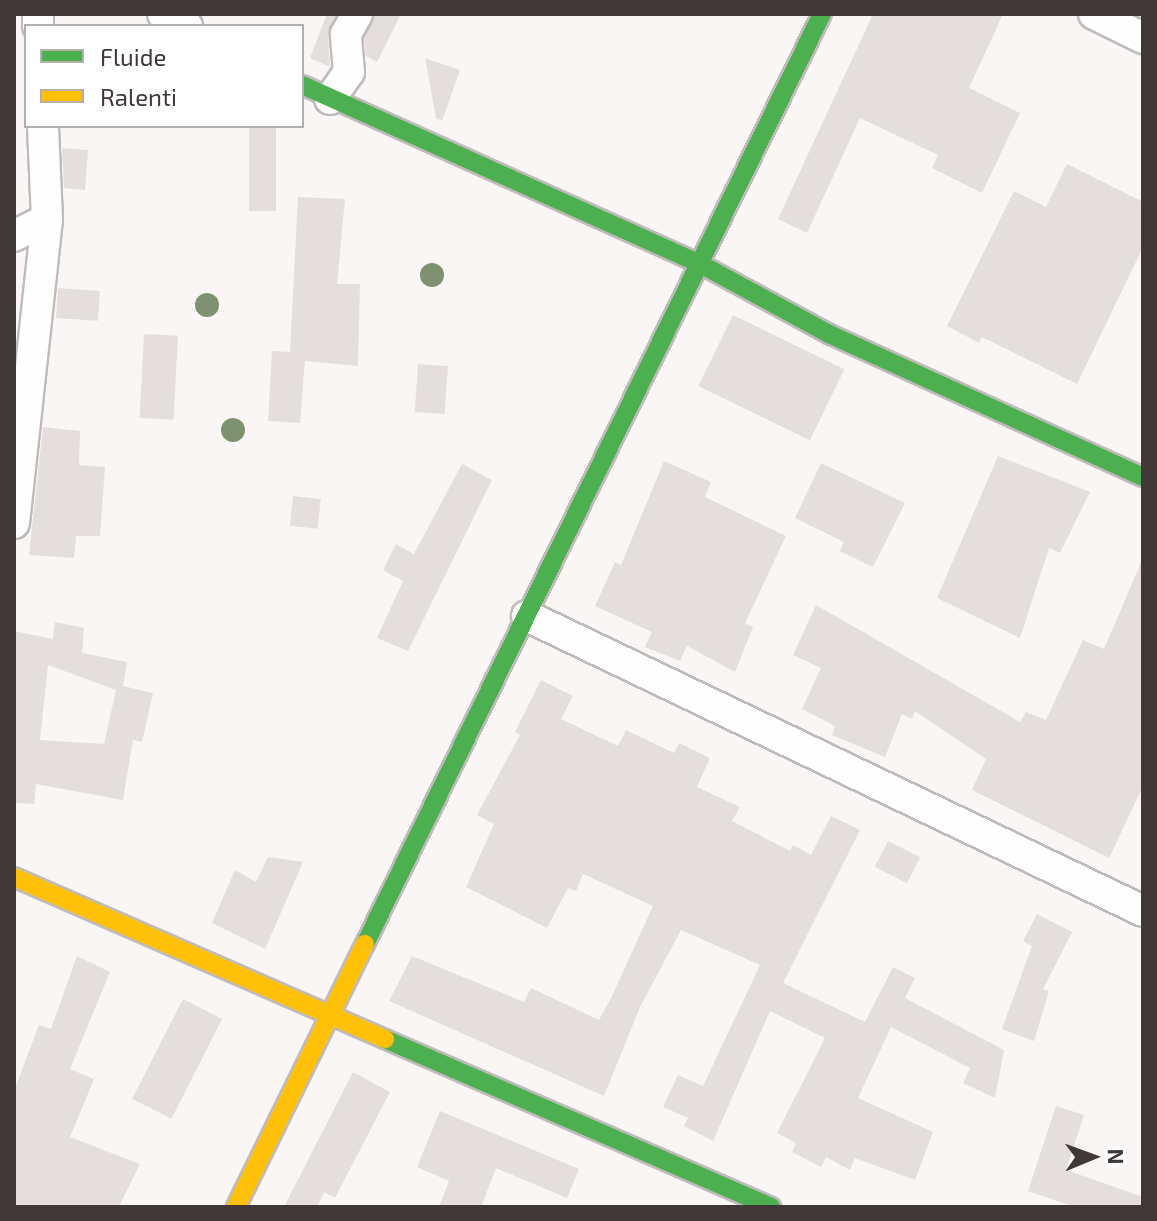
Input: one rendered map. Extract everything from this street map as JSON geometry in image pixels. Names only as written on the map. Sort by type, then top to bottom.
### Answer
[{"type":"street","points":[[163,14],[183,24]]},
{"type":"street","points":[[330,99],[349,72],[346,34],[357,14]]},
{"type":"street","points":[[236,1207],[702,265],[822,14]]},
{"type":"street","points":[[1094,14],[1143,38]]},
{"type":"street","points":[[304,86],[702,265],[829,334],[1143,477]]},
{"type":"street","points":[[14,523],[47,219],[43,128]]},
{"type":"street","points":[[14,236],[47,219]]},
{"type":"street","points":[[527,616],[1143,911]]},
{"type":"street","points":[[14,877],[329,1018],[771,1207]]},
{"type":"building","points":[[327,14],[336,14],[328,35],[330,67],[310,58]]},
{"type":"building","points":[[375,14],[401,14],[377,62],[366,56],[364,38]]},
{"type":"building","points":[[873,14],[1003,14],[969,88],[1020,113],[982,193],[932,168],[938,155],[860,118],[807,233],[778,219]]},
{"type":"building","points":[[425,58],[460,70],[442,121],[436,118]]},
{"type":"building","points":[[249,128],[276,128],[276,211],[249,211]]},
{"type":"building","points":[[62,148],[88,150],[85,190],[64,188]]},
{"type":"building","points":[[1067,164],[1143,202],[1143,247],[1077,384],[982,337],[979,343],[947,326],[1014,191],[1046,207]]},
{"type":"building","points":[[298,197],[345,199],[337,284],[360,284],[358,366],[305,361],[300,423],[268,421],[272,351],[290,352]]},
{"type":"building","points":[[58,288],[100,291],[98,321],[56,318]]},
{"type":"building","points":[[733,315],[844,369],[810,440],[698,386]]},
{"type":"building","points":[[144,334],[178,336],[174,420],[140,418]]},
{"type":"building","points":[[418,364],[448,366],[445,414],[415,412]]},
{"type":"building","points":[[43,427],[80,431],[79,465],[105,467],[100,536],[76,536],[74,558],[29,555]]},
{"type":"building","points":[[998,456],[1090,492],[1060,553],[1049,548],[1020,638],[937,598]]},
{"type":"building","points":[[664,461],[711,482],[705,497],[786,536],[745,623],[753,627],[735,672],[687,646],[680,661],[645,647],[652,632],[595,606],[615,562],[621,565]]},
{"type":"building","points":[[821,463],[905,503],[873,567],[840,551],[844,542],[795,518]]},
{"type":"building","points":[[462,464],[492,480],[408,651],[377,638],[403,581],[383,570],[396,544],[414,554]]},
{"type":"building","points":[[293,496],[321,499],[318,529],[290,526]]},
{"type":"building","points":[[1143,558],[1143,786],[1109,858],[972,790],[986,759],[915,711],[912,719],[902,714],[885,757],[832,735],[835,726],[802,709],[821,668],[793,655],[816,605],[1020,722],[1026,712],[1046,720],[1083,640],[1104,649]]},
{"type":"building","points":[[55,622],[84,628],[82,653],[127,662],[123,686],[153,693],[142,742],[133,740],[123,800],[36,784],[34,804],[14,803],[14,631],[53,639]],"holes":[[[48,665],[116,690],[104,744],[40,740]]]},
{"type":"building","points":[[541,680],[573,696],[561,719],[618,746],[626,730],[674,753],[679,743],[710,758],[697,787],[740,807],[732,821],[790,851],[793,845],[811,855],[831,816],[860,830],[783,983],[865,1022],[893,967],[915,978],[905,998],[1004,1050],[995,1098],[963,1083],[970,1068],[891,1027],[858,1098],[933,1132],[915,1180],[855,1158],[850,1170],[826,1157],[821,1167],[792,1152],[796,1143],[777,1133],[825,1038],[770,1011],[713,1141],[684,1126],[688,1118],[663,1107],[678,1075],[703,1086],[760,965],[681,930],[640,1007],[604,1096],[389,1001],[412,956],[524,1002],[531,988],[599,1020],[612,996],[653,906],[583,874],[576,891],[568,888],[547,928],[466,887],[494,824],[477,815],[520,735],[515,732]]},
{"type":"building","points":[[888,841],[920,857],[907,883],[875,867]]},
{"type":"building","points":[[268,857],[303,862],[265,949],[212,923],[235,870],[256,882]]},
{"type":"building","points":[[1037,914],[1072,932],[1043,989],[1049,991],[1034,1041],[1002,1029],[1032,946],[1023,941]]},
{"type":"building","points":[[77,956],[110,972],[70,1069],[94,1079],[70,1137],[140,1164],[119,1207],[14,1207],[14,1091],[39,1025],[51,1029]]},
{"type":"building","points":[[183,999],[222,1019],[171,1119],[132,1099]]},
{"type":"building","points":[[353,1072],[390,1092],[335,1198],[324,1192],[317,1207],[284,1207]]},
{"type":"building","points":[[1056,1106],[1084,1115],[1066,1170],[1143,1197],[1143,1207],[1075,1207],[1028,1191]]},
{"type":"building","points":[[440,1111],[579,1169],[567,1198],[496,1168],[481,1207],[439,1207],[449,1181],[417,1167]]},
{"type":"traffic: fast","points":[[365,944],[822,14]]},
{"type":"traffic: fast","points":[[304,86],[702,265],[829,334],[1143,477]]},
{"type":"traffic: fast","points":[[385,1039],[771,1207]]},
{"type":"traffic: slow","points":[[14,877],[385,1039]]},
{"type":"traffic: slow","points":[[236,1207],[365,944]]}]
